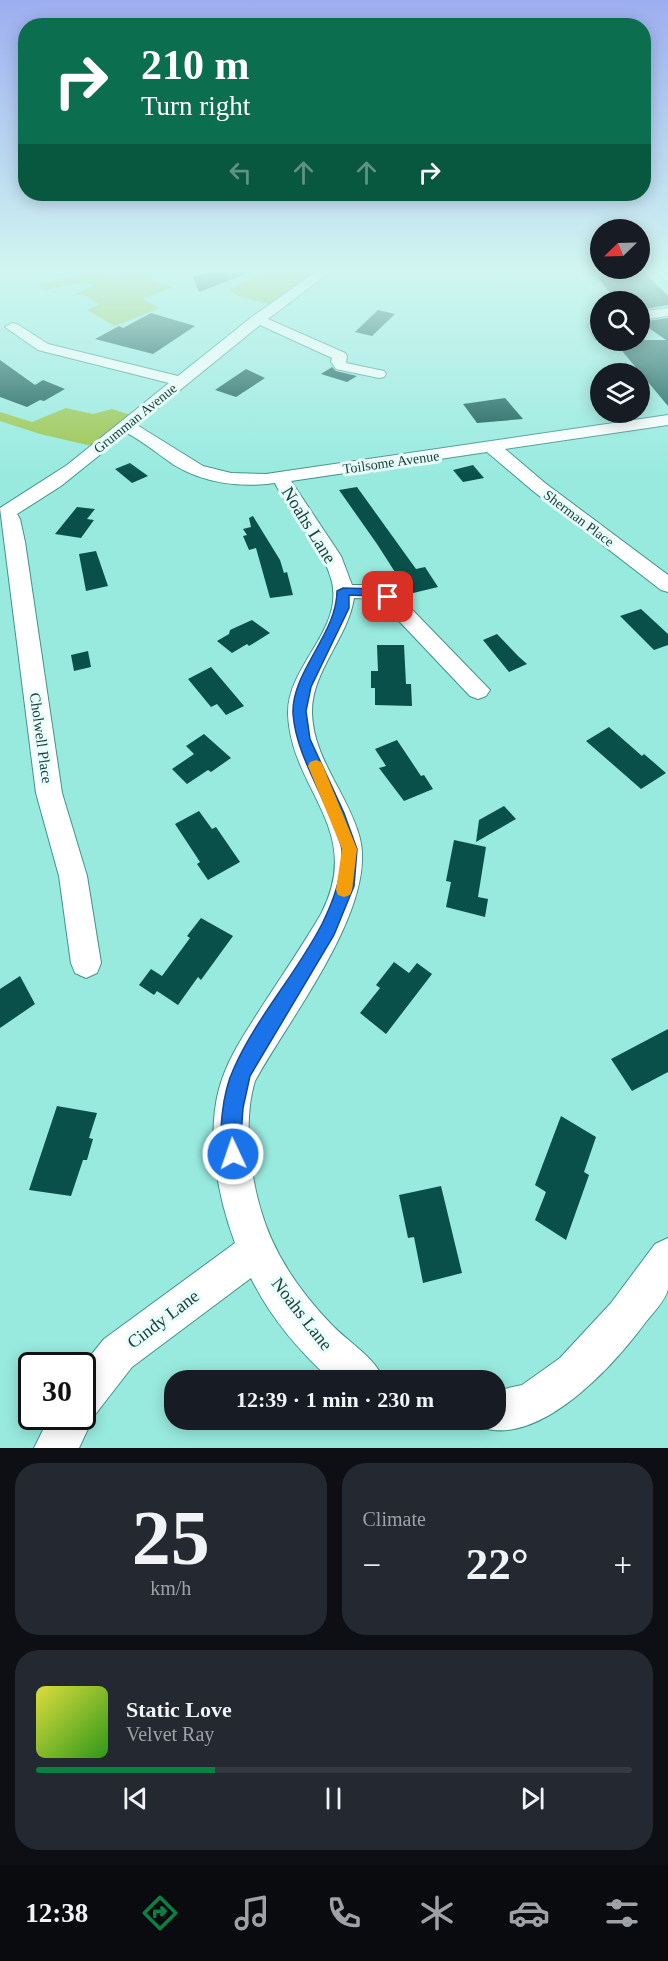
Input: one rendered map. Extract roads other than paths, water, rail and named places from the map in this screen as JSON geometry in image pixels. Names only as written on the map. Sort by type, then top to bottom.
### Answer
[{"type":"street","points":[[31,340],[43,348],[180,381]]},
{"type":"street","name":"Grumman Avenue","points":[[3,514],[30,498],[126,426],[232,340]]},
{"type":"street","points":[[304,340],[340,356],[338,362],[345,368],[379,374]]},
{"type":"street","name":"Toilsome Avenue","points":[[126,426],[140,432],[190,466],[207,474],[247,479],[280,478],[668,420]]},
{"type":"street","name":"Sherman Place","points":[[492,447],[539,487],[668,585]]},
{"type":"street","name":"Noahs Lane","points":[[280,478],[287,495],[335,565],[343,591],[343,608],[305,687],[300,711],[303,739],[337,813],[350,849],[346,886],[328,930],[241,1072],[233,1108],[231,1137],[238,1188],[257,1250],[280,1292],[312,1332],[350,1370]]},
{"type":"street","name":"Cholwell Place","points":[[3,514],[11,519],[49,793],[73,876],[86,963]]},
{"type":"street","points":[[343,591],[377,592],[388,597],[478,690]]},
{"type":"street","name":"Cindy Lane","points":[[96,1382],[118,1353],[257,1250]]},
{"type":"street","points":[[506,1409],[533,1402],[575,1372],[606,1339],[668,1257]]},
{"type":"street","points":[[55,1448],[65,1430]]}]
